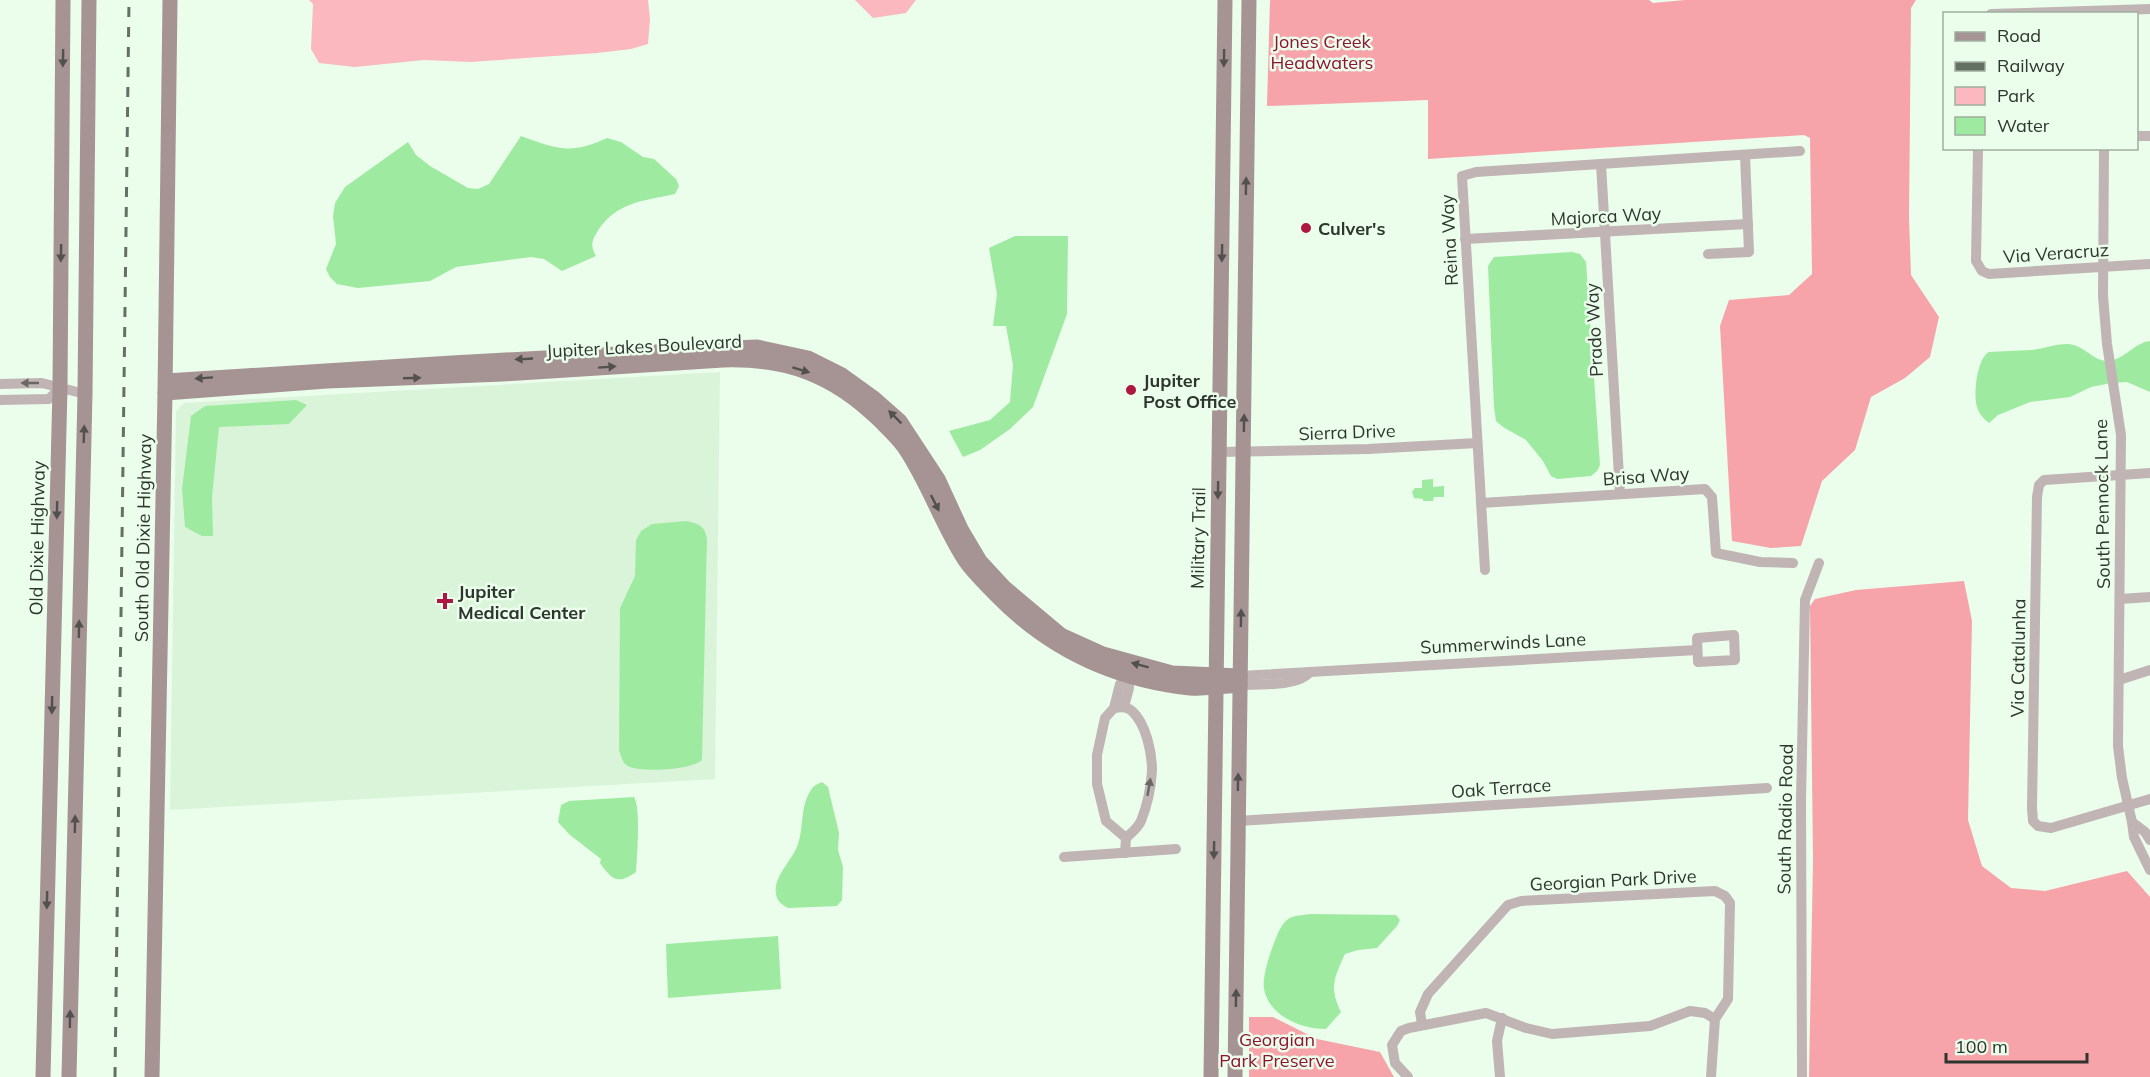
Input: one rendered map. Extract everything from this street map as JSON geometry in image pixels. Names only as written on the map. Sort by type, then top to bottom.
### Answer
[{"type":"main road","name":"Old Dixie Highway","points":[[43,1077],[60,388],[63,0]]},
{"type":"main road","points":[[69,1077],[86,394],[89,0]]},
{"type":"main road","name":"South Old Dixie Highway","points":[[152,1077],[166,387],[170,0]]},
{"type":"main road","name":"Military Trail","points":[[1211,1077],[1225,0]]},
{"type":"main road","points":[[1235,1077],[1249,0]]},
{"type":"main road","name":"Jupiter Lakes Boulevard","points":[[166,387],[452,363],[709,349],[757,347],[808,358],[842,375],[874,398],[900,421],[938,479],[961,529],[980,561],[1005,588],[1054,630],[1103,654],[1133,663],[1217,681],[1240,680]]},
{"type":"main road","name":"Jupiter Lakes Boulevard","points":[[166,387],[502,374],[723,360],[756,360],[804,370],[843,389],[868,409],[903,446],[964,559],[1007,607],[1054,644],[1082,659],[1128,675],[1191,688],[1217,681]]},
{"type":"street","points":[[2029,12],[2106,8],[2150,9]]},
{"type":"street","name":"Via Veracruz","points":[[1978,150],[1976,261],[1982,271],[1989,274],[2150,264]]},
{"type":"street","name":"South Pennock Lane","points":[[2104,150],[2103,266],[2107,344],[2121,435],[2118,747],[2134,837],[2150,870]]},
{"type":"street","name":"Reina Way","points":[[1485,570],[1462,176],[1467,173],[1800,151]]},
{"type":"street","points":[[1708,254],[1749,252],[1745,155]]},
{"type":"street","name":"Prado Way","points":[[1601,164],[1620,494]]},
{"type":"street","name":"Majorca Way","points":[[1465,239],[1748,224]]},
{"type":"street","points":[[0,384],[42,383],[86,394]]},
{"type":"street","points":[[0,400],[49,399],[60,388]]},
{"type":"street","name":"Sierra Drive","points":[[1219,452],[1368,449],[1477,443]]},
{"type":"street","name":"Via Catalunha","points":[[2150,473],[2044,480],[2039,485],[2033,821],[2038,826],[2051,828],[2150,799]]},
{"type":"street","name":"Brisa Way","points":[[1481,503],[1705,489],[1712,497],[1716,553],[1760,562],[1793,563]]},
{"type":"street","name":"South Radio Road","points":[[1802,1077],[1800,800],[1805,600],[1819,563]]},
{"type":"street","points":[[2120,599],[2150,597]]},
{"type":"street","name":"Summerwinds Lane","points":[[1240,680],[1310,672],[1697,650]]},
{"type":"street","points":[[2119,680],[2150,670]]},
{"type":"street","points":[[1125,838],[1106,821],[1097,784],[1097,755],[1105,718],[1119,707],[1120,684],[1128,675]]},
{"type":"street","points":[[1119,707],[1131,711],[1141,725],[1149,745],[1152,772],[1147,802],[1140,824],[1125,838],[1125,853]]},
{"type":"street","name":"Oak Terrace","points":[[1238,821],[1767,788]]},
{"type":"street","points":[[2132,822],[2145,832],[2150,840]]},
{"type":"street","points":[[1064,858],[1176,849]]},
{"type":"street","name":"Georgian Park Drive","points":[[1422,1024],[1420,1012],[1428,994],[1508,904],[1521,901],[1715,891],[1725,896],[1730,903],[1728,999],[1715,1019],[1711,1077]]},
{"type":"street","points":[[1408,1077],[1395,1063],[1392,1045],[1401,1031],[1422,1024],[1486,1013],[1526,1028],[1552,1034],[1650,1026],[1690,1011],[1705,1013],[1715,1019]]},
{"type":"street","points":[[1500,1077],[1497,1041],[1502,1018]]},
{"type":"shaded area","name":"Jupiter Medical Center","points":[[720,372],[715,779],[170,810],[176,411],[184,403]]},
{"type":"green space","points":[[309,0],[648,0],[650,19],[648,44],[631,49],[597,53],[471,62],[424,60],[355,67],[319,63],[311,49],[313,4]]},
{"type":"green space","points":[[855,0],[916,0],[906,13],[873,18]]},
{"type":"green space","name":"Jones Creek Headwaters","points":[[1270,0],[1649,0],[1653,3],[1685,0],[1916,0],[1911,8],[1909,218],[1911,275],[1939,317],[1930,357],[1905,378],[1871,397],[1855,450],[1822,481],[1801,546],[1771,548],[1732,541],[1720,326],[1729,300],[1789,295],[1812,274],[1810,138],[1804,135],[1428,159],[1428,100],[1267,106]]},
{"type":"green space","points":[[1964,581],[1972,621],[1968,820],[1982,866],[2011,888],[2045,891],[2127,871],[2150,897],[2150,1077],[1809,1077],[1813,860],[1810,606],[1815,599],[1856,590]]},
{"type":"green space","name":"Georgian Park Preserve","points":[[1249,1017],[1273,1017],[1317,1039],[1380,1052],[1394,1077],[1249,1077]]},
{"type":"water","points":[[521,136],[564,148],[583,147],[607,138],[621,142],[643,157],[654,159],[676,179],[679,186],[675,194],[641,201],[611,215],[603,223],[593,240],[592,247],[596,256],[562,271],[544,259],[531,257],[456,267],[430,281],[358,288],[337,284],[330,277],[326,269],[336,244],[333,216],[335,203],[345,187],[408,142],[416,155],[430,166],[468,188],[478,189],[489,184]]},
{"type":"water","points":[[1015,236],[1068,236],[1067,314],[1033,407],[1010,429],[980,450],[963,457],[949,431],[990,420],[1010,402],[1013,365],[1006,326],[993,326],[997,294],[989,248]]},
{"type":"water","points":[[1572,252],[1580,254],[1586,262],[1600,465],[1591,476],[1557,479],[1551,476],[1543,461],[1526,440],[1496,421],[1488,266],[1494,257]]},
{"type":"water","points":[[2150,341],[2150,392],[2127,382],[2111,383],[2091,387],[2070,397],[2030,402],[1998,415],[1989,423],[1978,410],[1977,377],[1982,361],[1989,352],[2031,350],[2067,344],[2078,347],[2098,359],[2109,361]]},
{"type":"water","points":[[296,400],[307,405],[289,424],[219,427],[212,497],[213,536],[202,536],[185,527],[182,489],[191,416],[205,406]]},
{"type":"water","points":[[1433,479],[1433,487],[1444,486],[1444,497],[1434,497],[1433,501],[1414,498],[1412,492],[1415,488],[1422,488],[1422,480]]},
{"type":"water","points":[[686,521],[700,526],[707,538],[702,760],[678,768],[654,770],[635,768],[624,763],[619,750],[620,608],[635,576],[636,540],[641,531],[652,524]]},
{"type":"water","points":[[822,782],[828,787],[839,833],[838,850],[843,867],[842,900],[837,906],[788,908],[780,903],[777,896],[777,881],[798,844],[808,796],[813,787]]},
{"type":"water","points":[[634,797],[638,822],[636,872],[616,879],[604,869],[600,863],[601,859],[570,835],[558,822],[561,805],[569,801]]},
{"type":"water","points":[[1311,914],[1396,915],[1400,920],[1377,948],[1345,954],[1334,983],[1335,996],[1341,1012],[1326,1029],[1306,1027],[1279,1014],[1272,1007],[1264,989],[1267,966],[1281,928],[1292,917]]},
{"type":"water","points":[[778,936],[781,989],[668,998],[666,944]]},
{"type":"railway","points":[[115,1077],[129,0]]},
{"type":"place","name":"Culver's","points":[[1306,228]]},
{"type":"place","name":"Jupiter Post Office","points":[[1131,390]]},
{"type":"place","name":"Jupiter Medical Center","points":[[445,601]]}]
